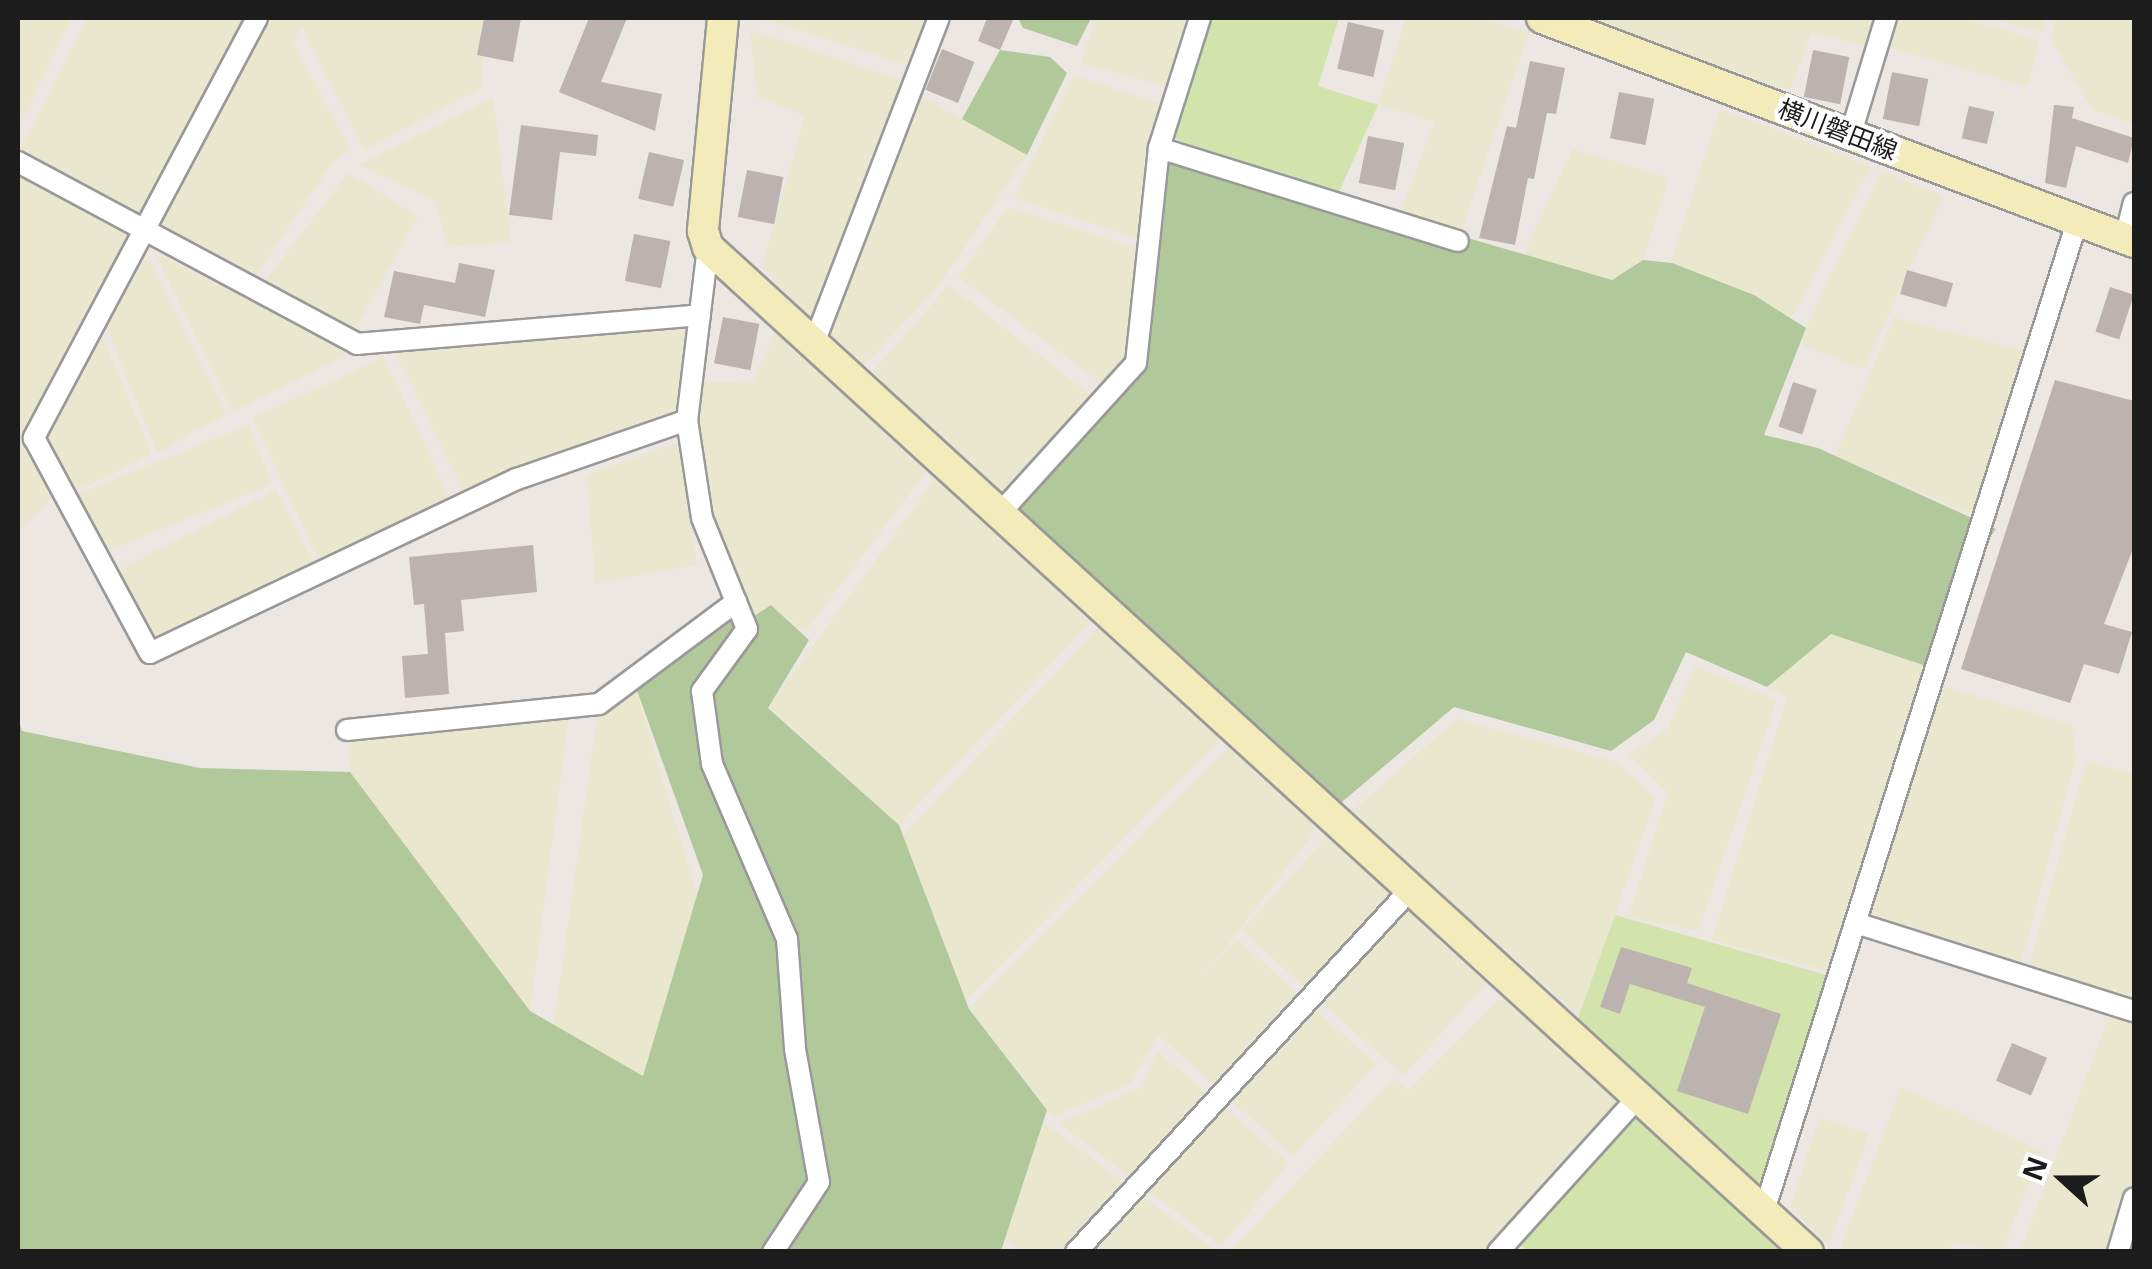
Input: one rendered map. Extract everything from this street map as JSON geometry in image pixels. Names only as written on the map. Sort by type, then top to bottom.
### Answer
[{"type":"street","points":[[257,18],[34,438],[150,654],[517,479],[687,420]]},
{"type":"street","points":[[723,18],[703,231],[708,247],[687,420],[702,518],[746,628],[702,691],[712,764],[787,939],[795,1049],[819,1182],[773,1252]]},
{"type":"street","points":[[814,344],[939,18]]},
{"type":"street","points":[[1000,513],[1136,363],[1159,148],[1200,18]]},
{"type":"street","name":"横川磐田線","points":[[1542,18],[2130,240]]},
{"type":"street","points":[[1851,132],[1886,18]]},
{"type":"street","points":[[1159,148],[1458,241]]},
{"type":"street","points":[[18,162],[357,344],[700,315]]},
{"type":"street","points":[[2130,240],[2134,203]]},
{"type":"street","points":[[1764,1211],[2078,222]]},
{"type":"street","points":[[708,247],[1808,1252]]},
{"type":"street","points":[[347,730],[599,704],[736,602]]},
{"type":"street","points":[[1076,1252],[1412,888]]},
{"type":"street","points":[[1858,924],[2134,1011]]},
{"type":"street","points":[[1498,1252],[1639,1096]]},
{"type":"street","points":[[2118,1252],[2134,1198]]},
{"type":"shaded area","points":[[18,18],[72,18],[18,128]]},
{"type":"shaded area","points":[[88,18],[257,18],[29,439],[61,489],[18,532],[18,153]]},
{"type":"shaded area","points":[[262,18],[485,18],[482,88],[364,149],[302,26],[294,43],[350,150],[335,159],[247,288],[158,229]]},
{"type":"shaded area","points":[[762,18],[926,18],[907,65]]},
{"type":"shaded area","points":[[1097,18],[1186,18],[1166,86],[1080,63]]},
{"type":"shaded area","points":[[1406,18],[1478,18],[1529,32],[1458,241],[1396,222],[1435,122],[1378,105]]},
{"type":"shaded area","points":[[1585,18],[1876,18],[1867,46],[1811,33],[1790,91]]},
{"type":"shaded area","points":[[1898,18],[1962,18],[2039,40],[2028,87],[1890,48]]},
{"type":"shaded area","points":[[1985,18],[2047,18],[2043,32]]},
{"type":"shaded area","points":[[2056,18],[2134,18],[2134,124],[2092,109],[2051,40]]},
{"type":"shaded area","points":[[750,30],[903,81],[810,320],[762,266],[805,116],[757,97]]},
{"type":"shaded area","points":[[1073,75],[1160,104],[1145,241],[1014,198]]},
{"type":"shaded area","points":[[911,91],[1027,155],[937,288],[852,378],[860,386],[949,285],[1092,396],[1003,496],[875,398],[938,456],[805,632],[771,605],[744,623],[702,518],[687,420],[465,494],[389,341],[693,316],[692,381],[752,383],[783,315],[813,343]]},
{"type":"shaded area","points":[[493,98],[511,242],[448,247],[435,202],[359,165]]},
{"type":"shaded area","points":[[1720,109],[1871,166],[1791,319],[1671,261]]},
{"type":"shaded area","points":[[1573,149],[1669,178],[1643,260],[1612,280],[1523,255]]},
{"type":"shaded area","points":[[1881,171],[1944,196],[1863,369],[1803,346],[1806,328]]},
{"type":"shaded area","points":[[348,173],[418,216],[349,341],[256,293]]},
{"type":"shaded area","points":[[1008,207],[1148,252],[1138,345],[1111,390],[958,277]]},
{"type":"shaded area","points":[[155,253],[342,346],[345,356],[233,412]]},
{"type":"shaded area","points":[[147,255],[226,414],[157,453],[106,326]]},
{"type":"shaded area","points":[[1894,318],[2025,351],[1985,519],[1835,456]]},
{"type":"shaded area","points":[[100,332],[152,454],[70,494],[42,438]]},
{"type":"shaded area","points":[[384,357],[455,508],[323,570],[253,418]]},
{"type":"shaded area","points":[[248,425],[272,484],[91,557],[67,498]]},
{"type":"shaded area","points":[[679,442],[697,565],[595,583],[587,475]]},
{"type":"shaded area","points":[[947,463],[1104,608],[899,825],[769,706]]},
{"type":"shaded area","points":[[276,490],[319,574],[150,660],[108,576]]},
{"type":"shaded area","points":[[1111,614],[1234,726],[966,1000],[903,835]]},
{"type":"shaded area","points":[[1831,634],[1929,667],[1831,972],[1712,940],[1787,697],[1767,687]]},
{"type":"shaded area","points":[[1695,666],[1777,700],[1698,931],[1628,917],[1668,793],[1629,754],[1668,728]]},
{"type":"shaded area","points":[[633,679],[697,895],[643,1076],[553,1029],[599,704]]},
{"type":"shaded area","points":[[1934,683],[2072,725],[2076,757],[2017,978],[1859,924]]},
{"type":"shaded area","points":[[570,707],[530,1011],[398,900],[350,772],[347,730]]},
{"type":"shaded area","points":[[1457,719],[1616,762],[1656,798],[1579,1016],[1351,812]]},
{"type":"shaded area","points":[[1241,734],[1329,813],[1158,1035],[1130,1084],[1053,1117],[969,1009]]},
{"type":"shaded area","points":[[2086,762],[2134,774],[2134,1183],[2110,1251],[2020,1252],[2113,1006],[2025,980]]},
{"type":"shaded area","points":[[1329,834],[1490,979],[1403,1076],[1242,931]]},
{"type":"shaded area","points":[[1237,939],[1376,1064],[1293,1156],[1154,1031]]},
{"type":"shaded area","points":[[1508,990],[1639,1096],[1505,1245],[1514,1251],[1232,1250],[1394,1078],[1408,1091]]},
{"type":"shaded area","points":[[1158,1052],[1289,1163],[1221,1246],[1059,1123],[1140,1088]]},
{"type":"shaded area","points":[[1901,1087],[2042,1151],[2002,1251],[1952,1243],[1948,1251],[1839,1251]]},
{"type":"shaded area","points":[[1819,1118],[1869,1134],[1829,1245],[1790,1208]]},
{"type":"shaded area","points":[[1043,1122],[1216,1251],[1019,1251],[1004,1240]]},
{"type":"green space","points":[[1018,18],[1091,18],[1077,46],[1023,28]]},
{"type":"green space","points":[[1208,18],[1339,18],[1318,86],[1378,105],[1334,203],[1174,138]]},
{"type":"green space","points":[[1000,50],[1050,57],[1067,73],[1027,155],[962,119]]},
{"type":"green space","points":[[1159,148],[1612,280],[1643,260],[1672,263],[1754,295],[1806,328],[1764,435],[1818,448],[1996,529],[1971,563],[1938,670],[1831,634],[1767,687],[1686,652],[1654,720],[1611,751],[1454,707],[1329,813],[1009,504],[1068,454],[1118,398],[1142,358]]},
{"type":"green space","points":[[736,602],[745,622],[771,605],[809,640],[768,708],[899,825],[969,1009],[1047,1110],[1001,1251],[18,1251],[18,718],[22,731],[200,768],[350,772],[530,1011],[643,1076],[703,875],[633,679]]},
{"type":"green space","points":[[1615,915],[1840,979],[1764,1210],[1808,1251],[1530,1252],[1513,1239],[1638,1097],[1572,1035]]},
{"type":"building","points":[[484,18],[521,18],[513,62],[477,55]]},
{"type":"building","points":[[589,18],[627,18],[601,82],[662,94],[655,131],[559,92]]},
{"type":"building","points":[[987,18],[1014,18],[1000,50],[978,41]]},
{"type":"building","points":[[1348,22],[1384,30],[1373,77],[1337,69]]},
{"type":"building","points":[[942,49],[974,62],[958,103],[926,90]]},
{"type":"building","points":[[1813,50],[1849,57],[1840,104],[1804,97]]},
{"type":"building","points":[[1530,61],[1565,68],[1556,114],[1547,113],[1534,179],[1528,178],[1515,245],[1479,238],[1507,126],[1516,128]]},
{"type":"building","points":[[1892,72],[1928,79],[1919,126],[1883,119]]},
{"type":"building","points":[[1619,92],[1654,99],[1645,145],[1610,138]]},
{"type":"building","points":[[2054,105],[2074,107],[2072,118],[2134,138],[2128,163],[2076,146],[2066,188],[2045,183]]},
{"type":"building","points":[[1969,106],[1994,112],[1987,144],[1962,138]]},
{"type":"building","points":[[521,125],[598,135],[596,156],[560,152],[552,220],[509,215]]},
{"type":"building","points":[[1368,136],[1404,143],[1395,190],[1359,183]]},
{"type":"building","points":[[649,152],[684,160],[673,207],[638,199]]},
{"type":"building","points":[[747,170],[783,177],[774,224],[738,217]]},
{"type":"building","points":[[634,234],[670,241],[661,288],[625,281]]},
{"type":"building","points":[[459,263],[495,270],[485,317],[424,305],[420,324],[384,317],[394,271],[455,283]]},
{"type":"building","points":[[1907,270],[1953,283],[1946,307],[1900,294]]},
{"type":"building","points":[[2110,287],[2134,295],[2119,339],[2095,332]]},
{"type":"building","points":[[723,317],[759,324],[750,370],[714,363]]},
{"type":"building","points":[[2055,380],[2134,401],[2134,546],[2104,624],[2132,632],[2119,674],[2084,664],[2070,703],[1961,669]]},
{"type":"building","points":[[1793,382],[1817,390],[1802,434],[1778,427]]},
{"type":"building","points":[[533,545],[537,592],[461,600],[464,631],[445,633],[449,694],[405,698],[402,656],[428,654],[424,604],[414,605],[409,557]]},
{"type":"building","points":[[1621,947],[1692,968],[1687,983],[1781,1014],[1748,1114],[1677,1091],[1705,1007],[1630,984],[1620,1014],[1600,1007]]},
{"type":"building","points":[[2012,1043],[2047,1058],[2031,1096],[1996,1081]]}]
